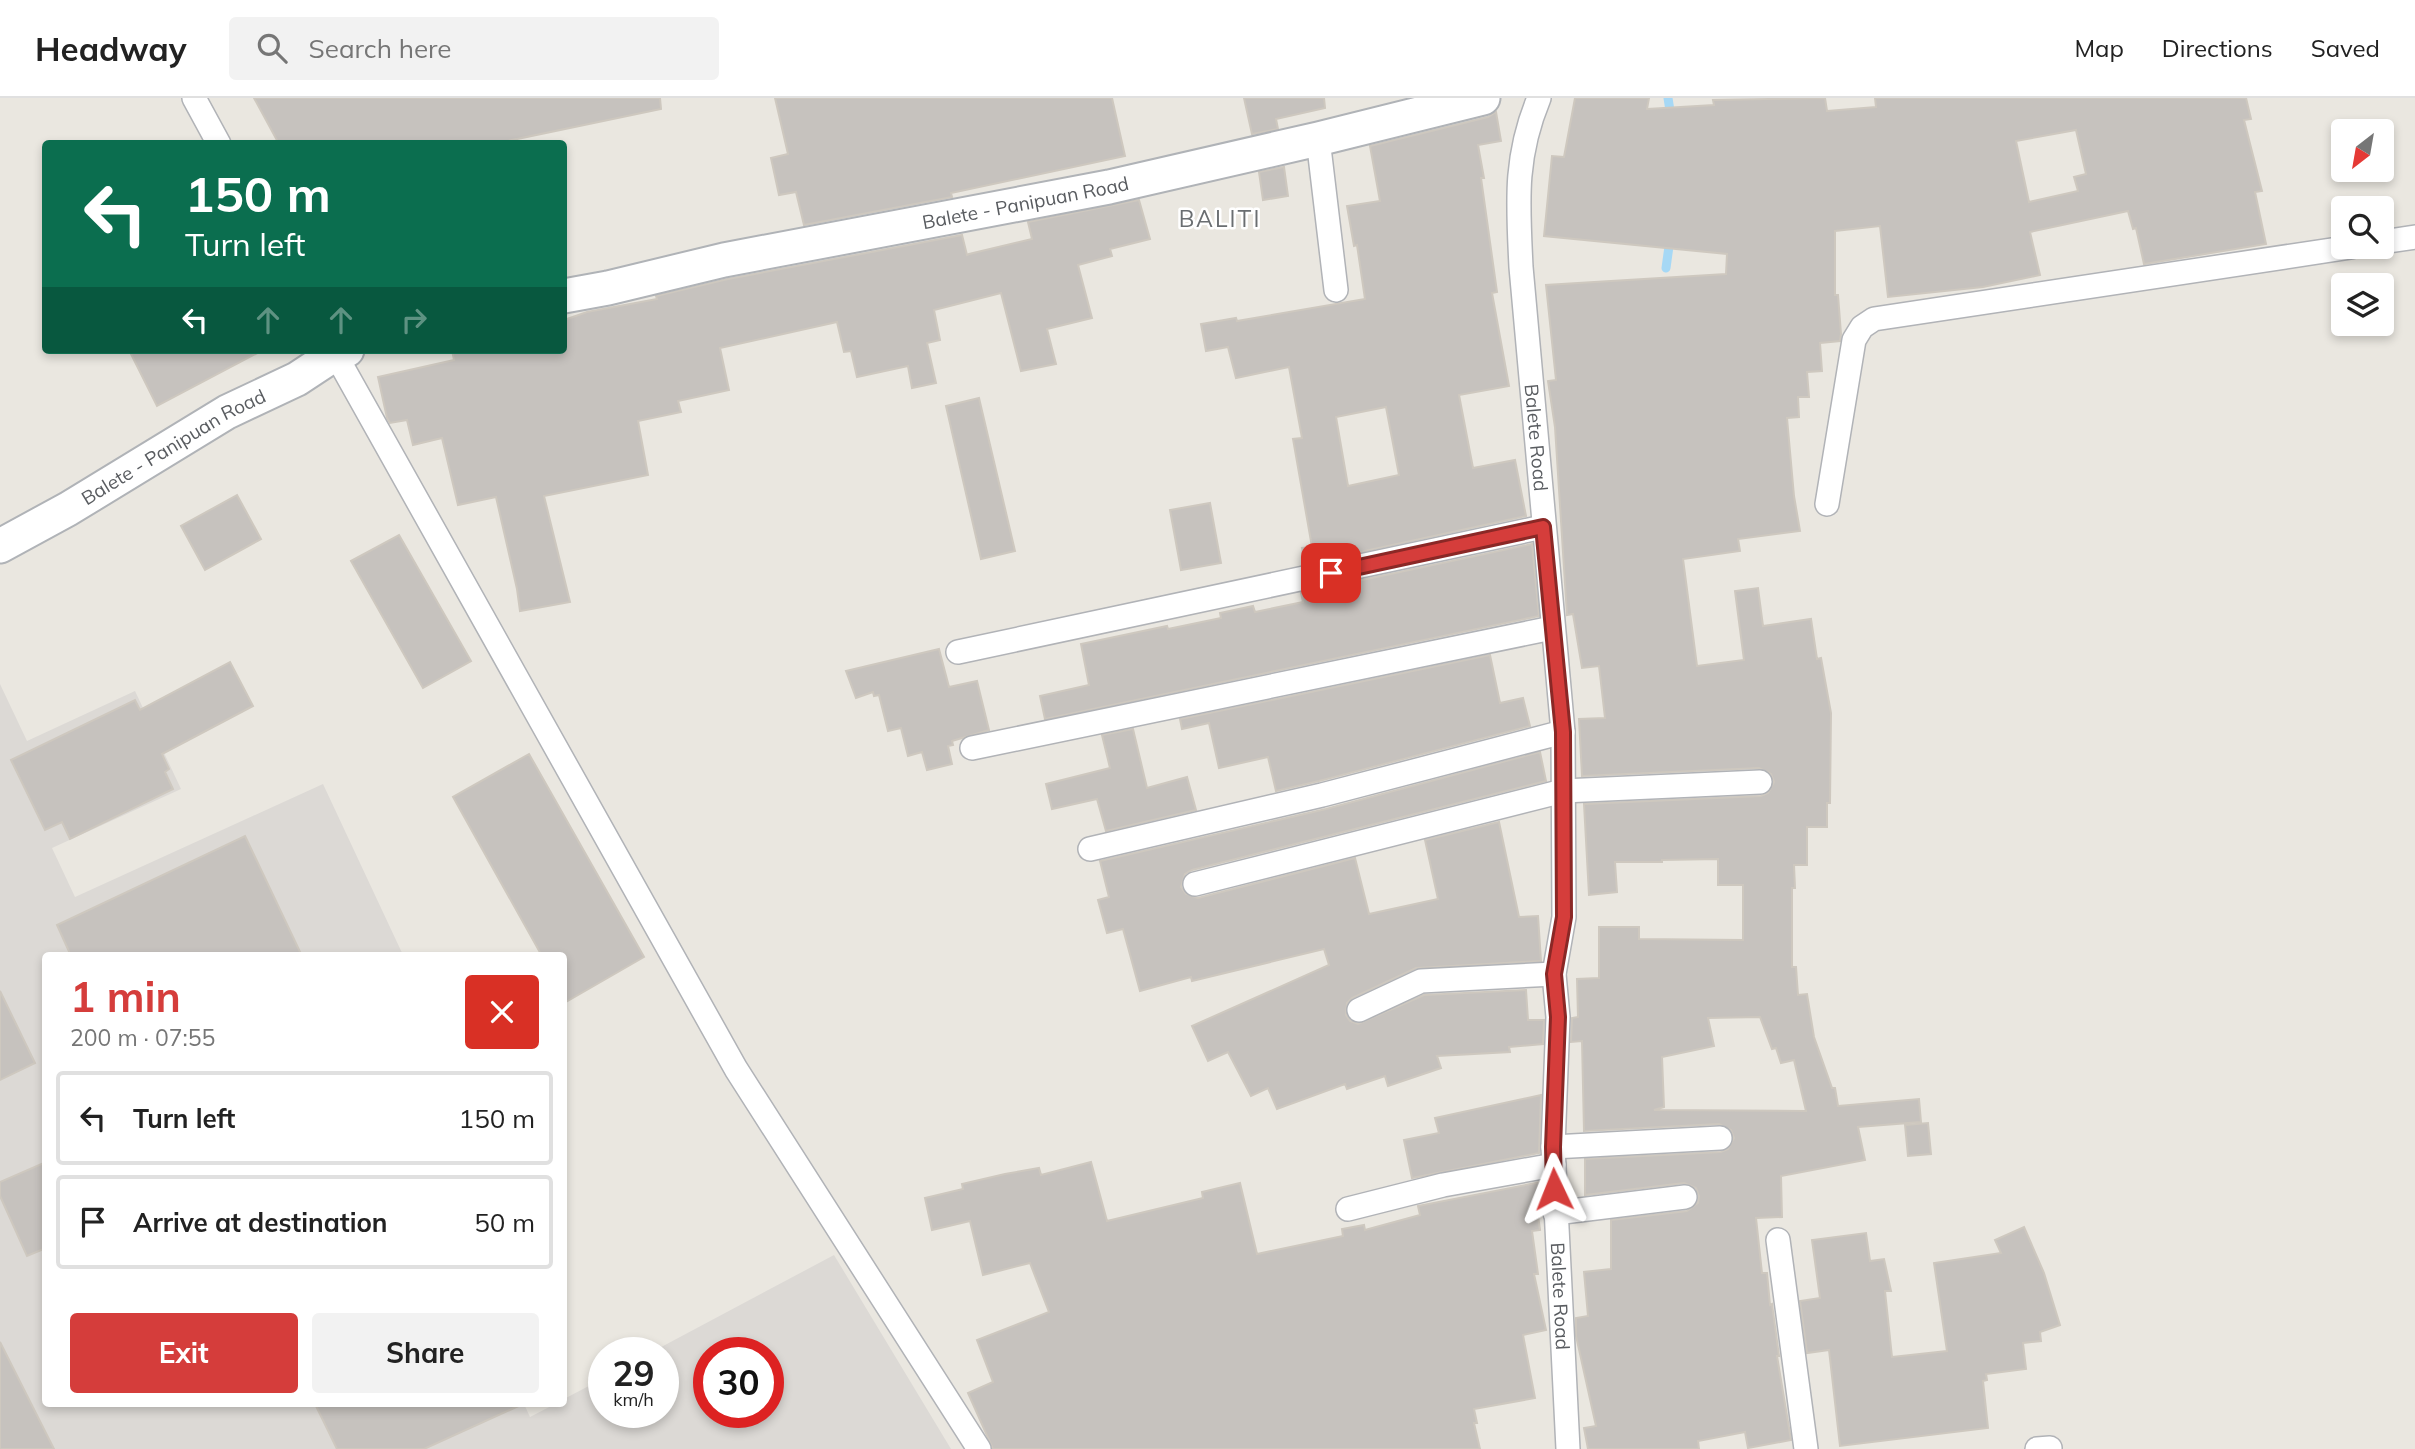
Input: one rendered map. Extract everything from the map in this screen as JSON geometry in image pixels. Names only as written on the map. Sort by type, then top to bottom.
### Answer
[{"type":"main road","name":"Balete - Panipuan Road","points":[[567,295],[724,260],[1110,187],[1483,98]]},
{"type":"main road","name":"Balete - Panipuan Road","points":[[0,546],[68,509],[227,412],[297,379],[334,354]]},
{"type":"street","points":[[194,98],[217,140]]},
{"type":"street","name":"Balete Road","points":[[1539,98],[1528,125],[1520,160],[1517,193],[1522,281],[1563,732],[1564,917],[1554,974],[1558,1017],[1553,1156],[1568,1449]]},
{"type":"street","points":[[1318,139],[1336,290]]},
{"type":"street","points":[[2394,240],[2415,237]]},
{"type":"street","points":[[1827,504],[1854,340],[1862,327],[1874,319],[2331,250]]},
{"type":"street","points":[[341,354],[736,1069],[979,1449]]},
{"type":"street","points":[[957,652],[1543,527]]},
{"type":"street","points":[[972,748],[1552,628]]},
{"type":"street","points":[[1090,849],[1322,795],[1563,732]]},
{"type":"street","points":[[1195,884],[1563,791],[1760,782]]},
{"type":"street","points":[[1359,1010],[1421,981],[1554,974]]},
{"type":"street","points":[[1348,1209],[1553,1156],[1720,1138]]},
{"type":"street","points":[[1555,1213],[1685,1197]]},
{"type":"street","points":[[1778,1240],[1805,1449]]},
{"type":"shaded area","points":[[0,684],[27,741],[135,691],[181,789],[52,848],[75,897],[323,784],[402,952],[42,952],[42,1407],[525,1407],[530,1417],[549,1407],[567,1407],[567,1397],[588,1386],[588,1428],[679,1428],[679,1338],[834,1255],[951,1449],[0,1449]]},
{"type":"building","points":[[254,98],[660,98],[661,109],[512,140],[277,140]]},
{"type":"building","points":[[775,98],[1112,98],[1125,156],[951,193],[952,197],[804,225],[796,192],[779,195],[771,158],[788,154]]},
{"type":"building","points":[[1244,98],[1324,98],[1325,108],[1276,119],[1278,129],[1252,134]]},
{"type":"building","points":[[1575,98],[1649,98],[1647,109],[1714,105],[1713,100],[1825,98],[1827,111],[1876,107],[1875,98],[2246,98],[2251,119],[2244,120],[2262,191],[2255,192],[2266,244],[2144,264],[2136,228],[2133,229],[2128,211],[2030,232],[2040,275],[1983,287],[1888,297],[1880,226],[1835,231],[1835,295],[1838,295],[1840,341],[1820,343],[1822,371],[1807,372],[1809,397],[1798,397],[1799,417],[1787,418],[1800,531],[1738,539],[1740,551],[1683,559],[1697,666],[1744,660],[1735,591],[1758,588],[1763,626],[1811,619],[1817,659],[1821,658],[1831,713],[1830,803],[1827,803],[1827,827],[1807,827],[1807,865],[1794,865],[1792,967],[1796,967],[1798,995],[1807,994],[1814,1037],[1832,1088],[1835,1088],[1838,1106],[1919,1099],[1921,1122],[1858,1127],[1865,1160],[1781,1176],[1782,1217],[1756,1218],[1762,1273],[1767,1273],[1791,1440],[1748,1448],[1745,1432],[1698,1441],[1699,1449],[1588,1449],[1584,1428],[1596,1426],[1576,1336],[1576,1318],[1588,1316],[1584,1272],[1611,1269],[1611,1220],[1687,1211],[1698,1203],[1699,1196],[1696,1188],[1684,1183],[1585,1195],[1585,1159],[1721,1152],[1728,1149],[1734,1138],[1731,1130],[1719,1124],[1584,1131],[1582,1041],[1571,1042],[1572,1018],[1578,1017],[1577,979],[1599,978],[1599,927],[1639,927],[1639,939],[1743,940],[1743,885],[1718,885],[1718,859],[1615,862],[1617,892],[1589,895],[1584,804],[1761,796],[1768,793],[1774,782],[1771,774],[1759,768],[1582,776],[1579,719],[1605,718],[1599,666],[1582,668],[1573,614],[1567,615],[1555,427],[1548,381],[1556,380],[1546,285],[1726,274],[1727,254],[1544,236],[1552,156],[1564,157]],"holes":[[[2076,130],[2086,174],[2074,177],[2078,191],[2029,202],[2016,141]],[[1760,1017],[1772,1049],[1776,1048],[1781,1063],[1794,1060],[1806,1111],[1654,1110],[1664,1107],[1662,1057],[1714,1046],[1708,1018]]]},
{"type":"building","points":[[1496,112],[1501,141],[1478,145],[1497,292],[1492,293],[1509,386],[1459,395],[1473,468],[1515,460],[1526,516],[1305,564],[1302,548],[1312,547],[1293,439],[1302,438],[1289,367],[1236,378],[1228,347],[1206,351],[1201,324],[1236,318],[1237,321],[1365,299],[1357,245],[1354,246],[1347,206],[1380,201],[1370,146],[1488,117]],"holes":[[[1386,407],[1399,475],[1348,486],[1336,417]]]},
{"type":"building","points":[[1284,167],[1288,196],[1263,200],[1259,172]]},
{"type":"building","points":[[1139,200],[1150,239],[1110,249],[1112,256],[1078,265],[1092,318],[1047,329],[1056,364],[1021,371],[1001,293],[934,310],[940,340],[927,343],[936,383],[912,388],[908,366],[857,377],[851,351],[844,352],[837,322],[720,348],[729,390],[678,401],[681,412],[638,421],[648,475],[544,496],[570,602],[520,611],[496,497],[458,505],[442,438],[413,445],[407,420],[390,423],[387,418],[378,377],[454,360],[453,354],[567,354],[567,319],[587,312],[657,299],[656,296],[728,279],[962,235],[967,255],[1032,239],[1028,222]]},
{"type":"building","points":[[131,354],[255,354],[157,406]]},
{"type":"building","points":[[979,398],[1015,551],[981,559],[946,406]]},
{"type":"building","points":[[237,495],[261,539],[205,570],[181,526]]},
{"type":"building","points":[[1210,503],[1221,563],[1181,570],[1170,510]]},
{"type":"building","points":[[399,535],[471,661],[423,688],[351,561]]},
{"type":"building","points":[[1532,544],[1539,616],[1045,719],[1040,696],[1089,685],[1081,644],[1221,618],[1220,613],[1253,606],[1255,612],[1303,602],[1301,593]]},
{"type":"building","points":[[939,649],[949,687],[977,681],[989,730],[952,741],[953,745],[948,746],[952,764],[927,770],[922,752],[908,756],[901,728],[888,731],[879,695],[874,696],[873,692],[856,698],[846,671]]},
{"type":"building","points":[[1490,655],[1500,703],[1523,698],[1530,726],[1319,781],[1276,791],[1268,757],[1219,768],[1209,723],[1182,729],[1180,719]]},
{"type":"building","points":[[230,662],[253,706],[162,754],[169,769],[165,772],[173,789],[70,839],[62,822],[45,830],[11,760],[135,700],[140,710]]},
{"type":"building","points":[[1133,729],[1147,788],[1187,777],[1196,810],[1106,831],[1097,799],[1052,809],[1046,784],[1110,768],[1102,735]]},
{"type":"building","points":[[1540,752],[1546,781],[1192,870],[1185,874],[1181,887],[1186,894],[1198,898],[1355,858],[1369,914],[1438,899],[1425,840],[1499,822],[1519,917],[1538,916],[1541,961],[1416,968],[1352,998],[1347,1003],[1346,1015],[1350,1021],[1358,1024],[1424,995],[1526,990],[1528,1020],[1544,1020],[1543,1044],[1509,1047],[1510,1052],[1437,1056],[1441,1068],[1388,1086],[1385,1076],[1347,1089],[1345,1084],[1277,1109],[1268,1088],[1251,1096],[1228,1052],[1208,1061],[1192,1026],[1329,965],[1324,949],[1192,981],[1191,977],[1140,991],[1123,929],[1107,933],[1098,900],[1109,897],[1100,861],[1326,809]]},
{"type":"building","points":[[529,754],[644,957],[567,1001],[567,952],[540,952],[453,797]]},
{"type":"building","points":[[245,836],[300,952],[69,952],[57,925]]},
{"type":"building","points":[[0,991],[35,1063],[0,1080]]},
{"type":"building","points":[[1541,1095],[1539,1153],[1412,1178],[1404,1140],[1439,1133],[1435,1118]]},
{"type":"building","points":[[1928,1123],[1931,1154],[1908,1156],[1905,1125]]},
{"type":"building","points":[[1091,1162],[1107,1221],[1203,1198],[1202,1192],[1240,1183],[1257,1254],[1343,1236],[1342,1229],[1364,1225],[1365,1230],[1420,1215],[1418,1206],[1541,1182],[1542,1201],[1536,1201],[1540,1230],[1532,1231],[1538,1274],[1534,1274],[1546,1330],[1523,1335],[1535,1398],[1474,1409],[1480,1449],[993,1449],[968,1393],[993,1382],[977,1340],[1049,1312],[1030,1263],[983,1275],[970,1221],[932,1230],[925,1198],[963,1189],[962,1184],[1005,1174],[1039,1168],[1041,1175]]},
{"type":"building","points":[[42,1164],[42,1250],[27,1256],[0,1196],[0,1182]]},
{"type":"building","points":[[2024,1227],[2044,1273],[2060,1325],[2040,1332],[2041,1341],[2023,1343],[2026,1369],[1986,1374],[1987,1380],[1983,1381],[1988,1428],[1840,1446],[1829,1350],[1807,1353],[1800,1301],[1820,1298],[1812,1240],[1866,1233],[1870,1261],[1884,1259],[1891,1291],[1885,1291],[1892,1357],[1947,1351],[1934,1263],[2001,1253],[1995,1240]]},
{"type":"building","points":[[0,1342],[54,1449],[0,1449]]},
{"type":"building","points":[[316,1407],[516,1407],[424,1449],[337,1449]]},
{"type":"waterway","points":[[1668,98],[1671,117]]},
{"type":"waterway","points":[[1666,268],[1670,239]]},
{"type":"district","name":"BALITI","points":[[1220,219]]},
{"type":"route","points":[[1331,573],[1543,527],[1563,732],[1564,917],[1554,974],[1558,1017],[1554,1189]]}]
